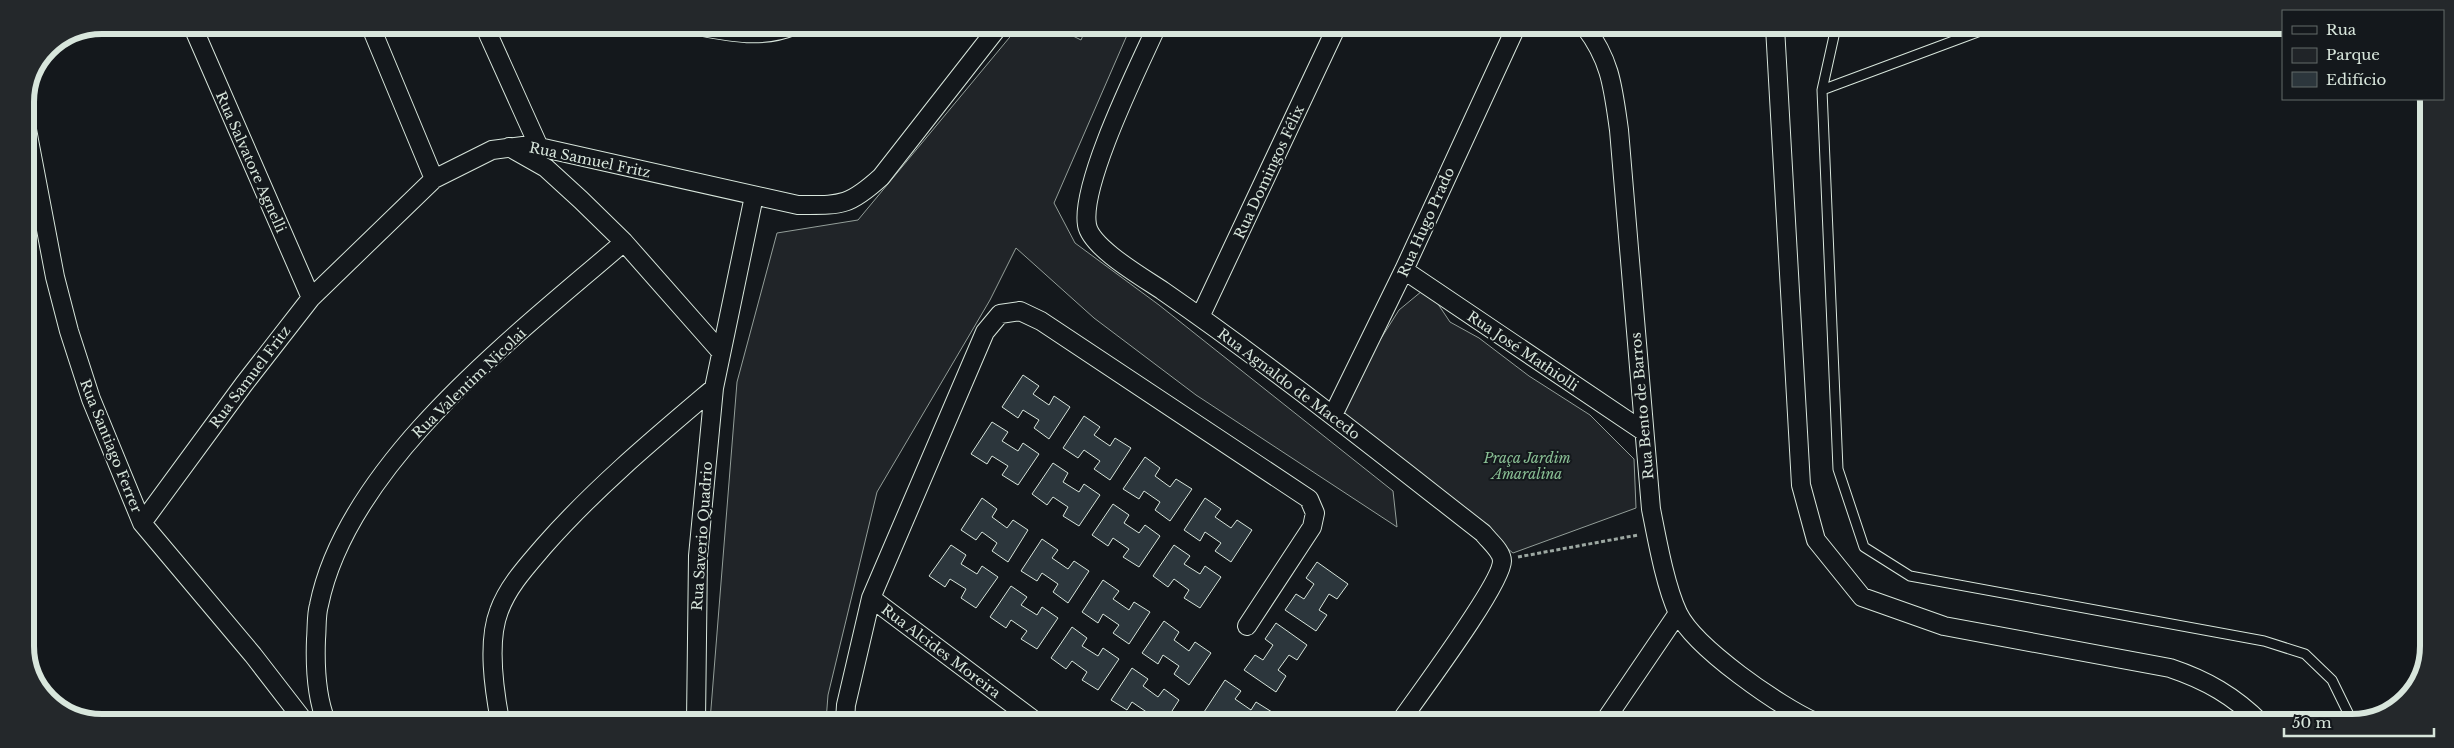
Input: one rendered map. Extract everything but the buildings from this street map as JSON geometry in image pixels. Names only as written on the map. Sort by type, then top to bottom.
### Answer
[{"type":"street","name":"Rua Salvatore Agnelli","points":[[196,34],[311,298]]},
{"type":"street","points":[[374,34],[434,179]]},
{"type":"street","points":[[488,34],[539,147]]},
{"type":"street","name":"Rua Samuel Fritz","points":[[142,523],[244,384],[311,298],[434,179],[492,150],[509,147],[539,147],[798,205],[834,205],[859,197],[881,176],[993,34]]},
{"type":"street","name":"Rua Agnaldo de Macedo","points":[[1153,34],[1116,119],[1088,196],[1087,226],[1097,242],[1127,267],[1200,317],[1332,415],[1483,533],[1496,548],[1502,560]]},
{"type":"street","name":"Rua Domingos Félix","points":[[1200,317],[1333,34]]},
{"type":"street","name":"Rua Hugo Prado","points":[[1332,415],[1404,270],[1513,34]]},
{"type":"street","name":"Rua Bento de Barros","points":[[1590,34],[1599,46],[1611,77],[1619,130],[1643,431],[1655,532],[1678,613],[1708,648],[1794,714]]},
{"type":"street","points":[[1775,34],[1801,485],[1816,540],[1862,597],[1944,626],[2170,668],[2201,678],[2244,706],[2252,714]]},
{"type":"street","points":[[509,147],[546,168],[581,200],[624,242],[722,352]]},
{"type":"street","name":"Rua Santiago Ferrer","points":[[34,166],[55,277],[69,331],[91,399],[142,523],[254,655],[299,714]]},
{"type":"street","name":"Rua Saverio Quadrio","points":[[696,714],[698,556],[714,388],[754,196]]},
{"type":"street","name":"Rua Valentim Nicolai","points":[[324,714],[315,655],[318,605],[336,551],[367,497],[424,423],[491,357],[624,242]]},
{"type":"street","name":"Rua José Mathiolli","points":[[1404,270],[1643,431]]},
{"type":"street","points":[[845,714],[871,598],[985,332],[1000,314],[1020,311],[1042,321],[1309,499],[1315,513],[1312,526],[1247,626]]},
{"type":"street","points":[[499,714],[494,690],[493,650],[498,612],[518,576],[560,528],[620,468],[714,388]]},
{"type":"street","points":[[1406,714],[1480,607],[1500,571],[1502,560]]},
{"type":"street","name":"Rua Alcides Moreira","points":[[871,598],[1026,714]]},
{"type":"street","points":[[1609,714],[1678,613]]},
{"type":"lane","points":[[1834,34],[1822,90],[1838,469],[1864,547],[1910,576],[2264,641],[2305,654],[2332,680],[2349,714]]},
{"type":"lane","points":[[1822,90],[1972,34]]},
{"type":"path","points":[[1502,560],[1655,532]]},
{"type":"green space","points":[[1012,34],[1069,34],[1081,40],[1084,34],[1128,34],[1054,203],[1075,243],[1159,305],[1393,491],[1397,527],[1196,395],[1094,318],[1016,248],[990,300],[877,492],[828,695],[827,714],[711,714],[737,382],[777,233],[858,220]]},
{"type":"green space","name":"Praça Jardim Amaralina","points":[[1422,291],[1434,298],[1450,322],[1479,338],[1529,376],[1590,415],[1634,459],[1636,508],[1513,553],[1340,413],[1373,351],[1399,310]]}]
